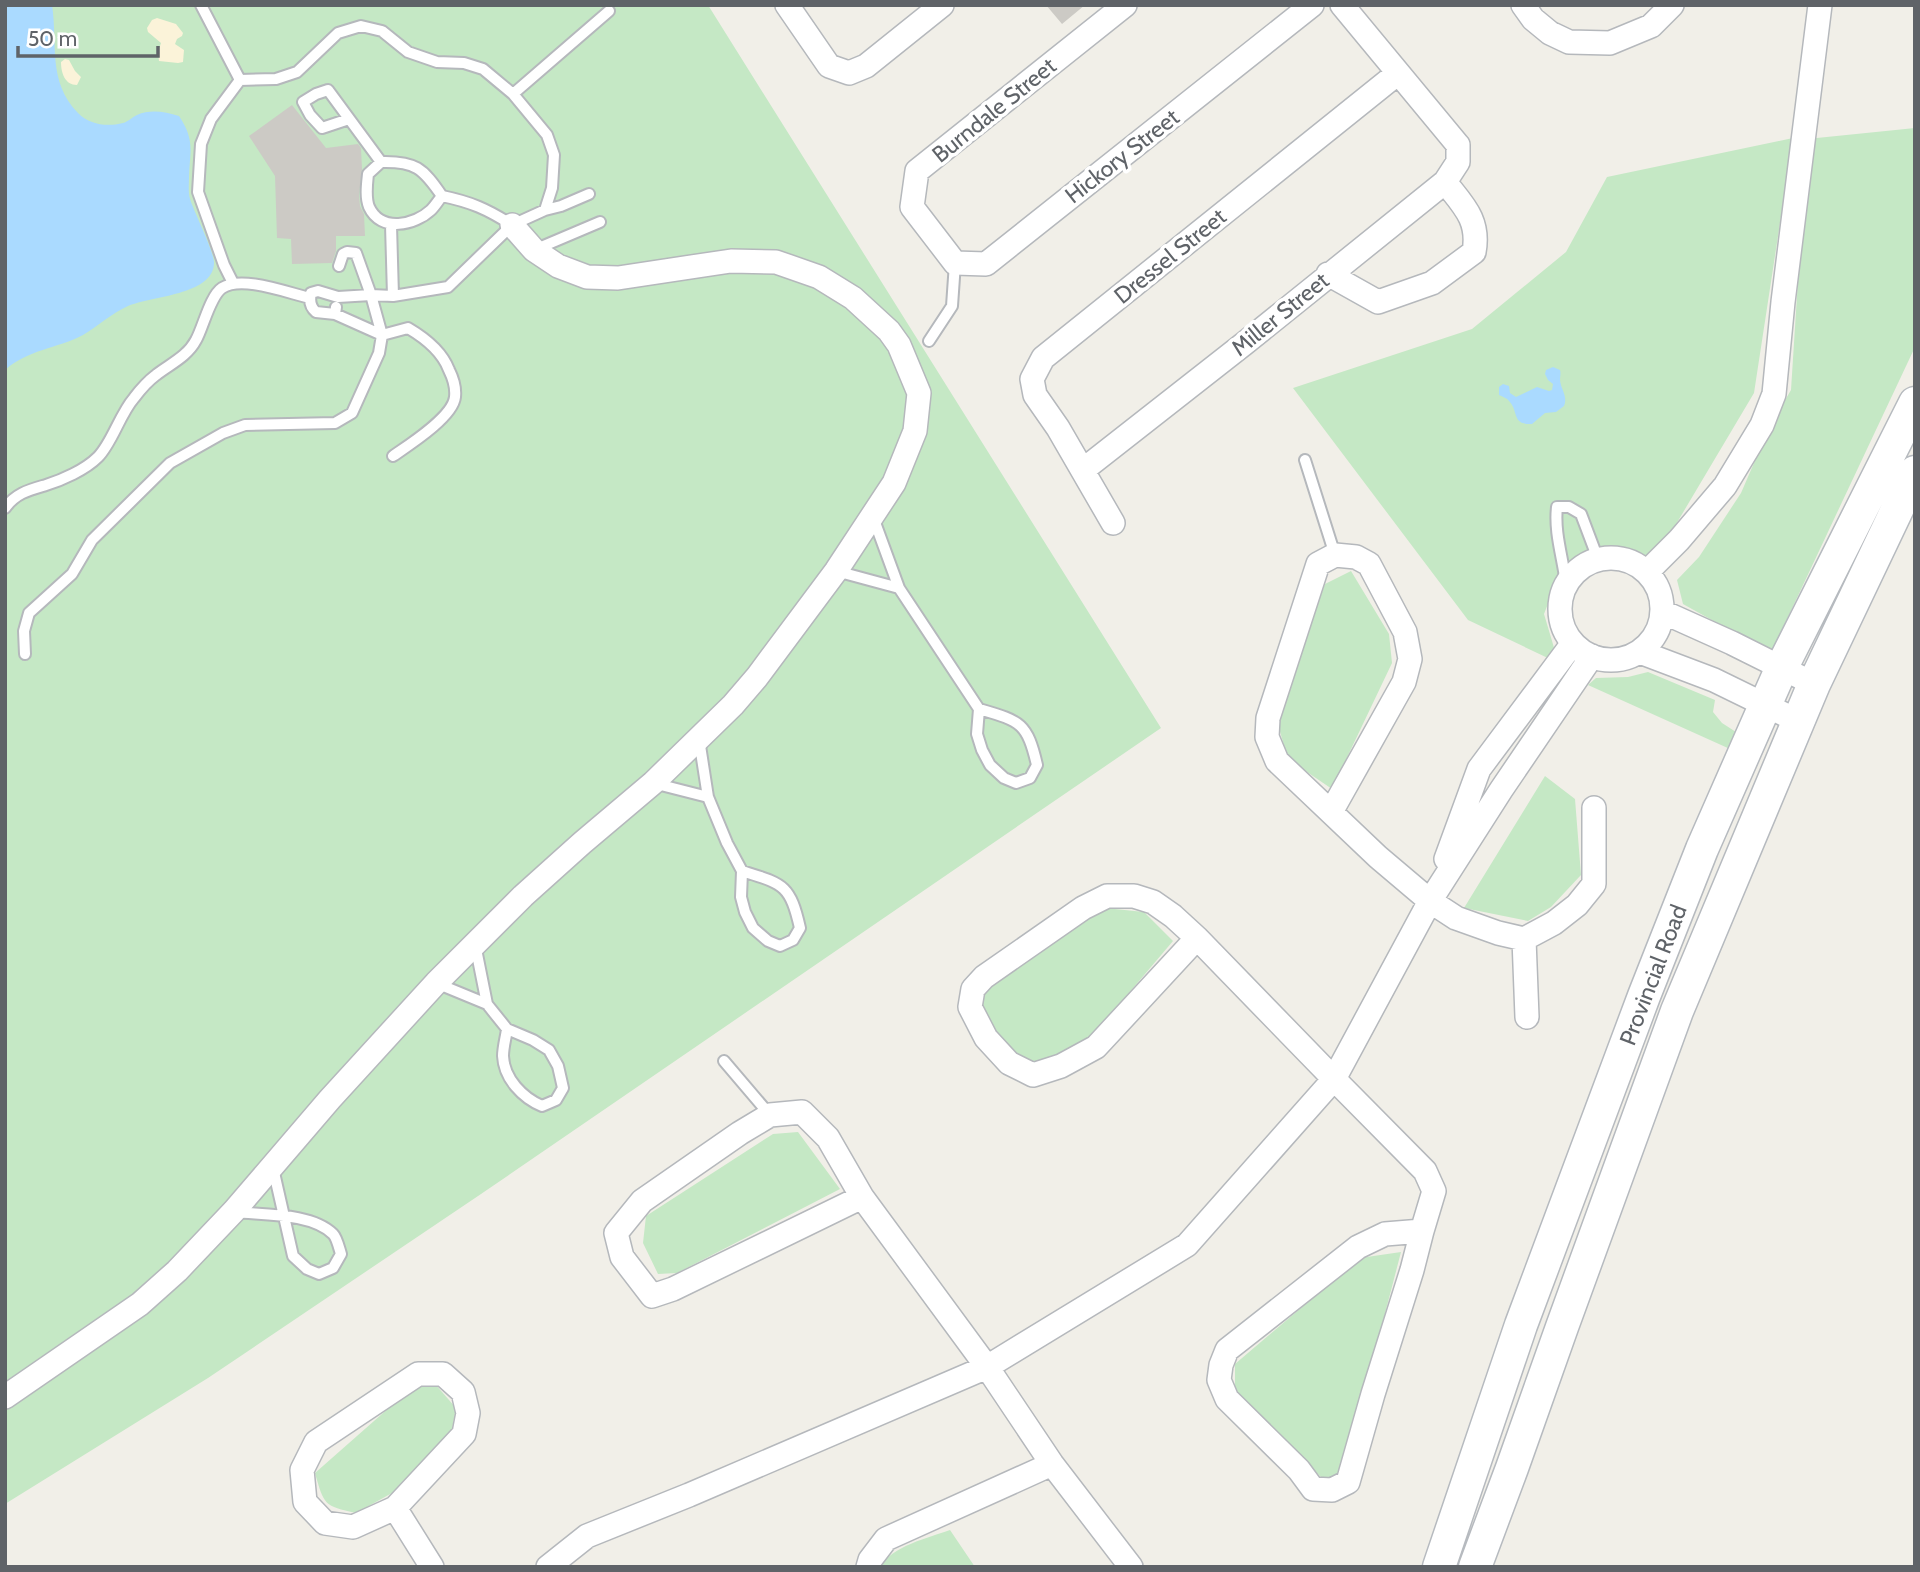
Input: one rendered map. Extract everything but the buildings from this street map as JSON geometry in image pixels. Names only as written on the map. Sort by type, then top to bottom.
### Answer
[{"type":"street","points":[[787,5],[829,66],[849,73],[866,66],[943,5]]},
{"type":"street","name":"Burndale Street","points":[[955,263],[912,207],[917,171],[1125,5]]},
{"type":"street","name":"Hickory Street","points":[[955,263],[986,264],[1312,5]]},
{"type":"street","points":[[1343,5],[1458,145]]},
{"type":"street","points":[[1343,5],[1458,145]]},
{"type":"street","points":[[1523,5],[1533,19],[1550,33],[1569,42],[1610,43],[1651,26],[1672,5]]},
{"type":"street","points":[[1647,572],[1679,540],[1725,486],[1762,425],[1774,394],[1784,289],[1820,5]]},
{"type":"street","name":"Dressel Street","points":[[1113,523],[1058,428],[1035,395],[1032,379],[1043,358],[1398,73]]},
{"type":"street","name":"Miller Street","points":[[1083,470],[1445,182],[1458,162],[1458,145]]},
{"type":"street","points":[[1328,274],[1378,302],[1432,283],[1474,252],[1477,237],[1472,218],[1445,182]]},
{"type":"street","points":[[5,1397],[140,1304],[177,1271],[436,983],[533,887],[653,783],[733,705],[836,571],[894,483],[915,431],[919,393],[899,345],[853,298],[819,277],[776,262],[732,261],[618,278],[587,276],[558,266],[534,250],[512,225]]},
{"type":"street","name":"Provincial Road","points":[[1438,1567],[1509,1360],[1702,849],[1782,667],[1915,403]]},
{"type":"street","name":"Provincial Road","points":[[1475,1567],[1677,1012],[1814,684],[1915,472]]},
{"type":"street","points":[[1331,812],[1404,682],[1410,659],[1405,632],[1369,564],[1356,557],[1335,555],[1318,564],[1268,718],[1266,737],[1276,761],[1378,857],[1430,901],[1456,918],[1524,939],[1570,911],[1594,884],[1594,808]]},
{"type":"street","points":[[1616,557],[1633,562],[1647,572],[1662,597],[1663,612],[1652,641],[1640,652],[1625,659],[1608,660],[1581,651],[1564,629],[1560,614],[1561,598],[1566,584],[1575,572],[1598,559],[1616,557]]},
{"type":"street","points":[[1663,612],[1814,684]]},
{"type":"street","points":[[1430,901],[1479,769],[1573,643]]},
{"type":"street","points":[[1640,652],[1714,680],[1798,721]]},
{"type":"street","points":[[548,1567],[587,1536],[690,1495],[987,1367],[1187,1245],[1334,1079],[1430,901],[1592,656]]},
{"type":"street","points":[[1197,938],[1096,1047],[1061,1066],[1033,1075],[1009,1063],[986,1038],[970,1007],[973,989],[984,977],[1083,908],[1108,896],[1134,896],[1153,902],[1197,938],[1425,1171],[1434,1191],[1348,1482],[1332,1490],[1313,1489],[1298,1470],[1227,1399],[1219,1380],[1227,1350],[1358,1247],[1385,1234],[1422,1231]]},
{"type":"street","points":[[1524,939],[1527,1017]]},
{"type":"street","points":[[862,1196],[673,1289],[652,1296],[622,1258],[616,1233],[642,1201],[740,1133],[770,1115],[802,1112],[828,1138],[862,1196],[987,1367],[1052,1464],[1131,1567]]},
{"type":"street","points":[[1509,1360],[1545,1374]]},
{"type":"street","points":[[418,1374],[443,1374],[463,1392],[468,1413],[464,1434],[395,1508],[353,1527],[325,1523],[305,1502],[302,1470],[316,1443],[418,1374]]},
{"type":"street","points":[[868,1567],[870,1560],[886,1539],[1052,1464]]},
{"type":"street","points":[[395,1508],[432,1567]]},
{"type":"lane","points":[[201,5],[240,80]]},
{"type":"lane","points":[[513,94],[609,11]]},
{"type":"lane","points":[[240,80],[276,79],[297,72],[338,33],[361,26],[382,32],[408,52],[438,62],[464,62],[483,69],[513,94],[547,135],[554,155],[552,188],[545,210]]},
{"type":"lane","points":[[233,283],[198,191],[201,144],[211,119],[240,80]]},
{"type":"lane","points":[[349,119],[381,162]]},
{"type":"lane","points":[[442,196],[431,210],[421,216],[407,223],[391,225],[381,220],[369,208],[368,174],[381,162],[414,165],[442,196],[488,210],[512,225]]},
{"type":"lane","points":[[393,456],[434,427],[455,399],[453,379],[444,356],[408,328],[382,335],[335,314],[316,312],[311,308],[311,293],[318,291],[338,297],[393,296],[448,287],[512,225],[589,194]]},
{"type":"lane","points":[[534,250],[600,222]]},
{"type":"lane","points":[[391,225],[393,296]]},
{"type":"lane","points":[[25,654],[24,631],[29,613],[72,574],[92,540],[170,463],[223,433],[245,425],[335,423],[352,413],[379,353],[382,335],[372,295],[356,253],[343,254],[339,266]]},
{"type":"lane","points":[[929,341],[952,306],[955,263]]},
{"type":"lane","points":[[5,508],[12,498],[28,489],[48,484],[82,469],[99,457],[131,401],[153,376],[181,358],[196,341],[205,316],[220,289],[233,283],[246,282],[310,298]]},
{"type":"lane","points":[[335,314],[338,297]]},
{"type":"lane","points":[[1305,460],[1335,555]]},
{"type":"lane","points":[[1566,584],[1555,524],[1557,507],[1569,508],[1581,514],[1598,559]]},
{"type":"lane","points":[[873,516],[899,588],[979,709],[977,734],[990,765],[1004,778],[1016,783],[1030,778],[1037,765],[1032,744],[1024,728],[1007,717],[979,709]]},
{"type":"lane","points":[[836,571],[899,588]]},
{"type":"lane","points":[[699,739],[708,797],[742,871],[741,897],[745,912],[753,928],[768,941],[780,946],[793,940],[800,928],[795,906],[787,890],[770,880],[742,871]]},
{"type":"lane","points":[[653,783],[708,797]]},
{"type":"lane","points":[[475,944],[487,1004]]},
{"type":"lane","points":[[436,983],[487,1004],[508,1029],[550,1051],[558,1066],[563,1088],[556,1100],[542,1106],[530,1101],[516,1087],[507,1073],[503,1057],[508,1029]]},
{"type":"lane","points":[[724,1061],[770,1115]]},
{"type":"lane","points":[[233,1211],[283,1216],[307,1219],[318,1224],[335,1235],[341,1254],[333,1268],[319,1274],[307,1269],[293,1255],[283,1216],[272,1165]]},
{"type":"green space","points":[[5,5],[708,5],[1161,728],[208,1378],[5,1504]]},
{"type":"green space","points":[[1915,128],[1915,347],[1771,653],[1683,604],[1677,580],[1699,557],[1741,493],[1770,426],[1791,390],[1807,139]]},
{"type":"green space","points":[[1793,138],[1754,393],[1672,531],[1647,558],[1631,549],[1611,547],[1585,558],[1559,575],[1544,614],[1555,651],[1552,660],[1468,620],[1293,388],[1472,329],[1566,252],[1607,177]]},
{"type":"green space","points":[[1351,571],[1389,634],[1392,663],[1332,789],[1288,759],[1276,718],[1325,584]]},
{"type":"green space","points":[[1648,672],[1715,700],[1713,712],[1722,723],[1736,732],[1730,749],[1588,685],[1596,678],[1628,677]]},
{"type":"green space","points":[[1545,776],[1575,799],[1581,875],[1551,907],[1528,921],[1464,908]]},
{"type":"green space","points":[[1105,908],[1144,912],[1173,941],[1089,1040],[1037,1066],[992,1038],[981,1001],[988,980]]},
{"type":"green space","points":[[798,1132],[840,1189],[677,1273],[658,1274],[643,1243],[646,1216],[773,1134]]},
{"type":"green space","points":[[1401,1252],[1344,1471],[1325,1481],[1235,1392],[1235,1364],[1360,1258]]},
{"type":"green space","points":[[416,1384],[435,1384],[456,1408],[452,1429],[392,1493],[356,1513],[331,1506],[323,1498],[315,1473]]},
{"type":"green space","points":[[950,1530],[975,1567],[880,1567],[902,1548]]},
{"type":"sand","points":[[157,18],[176,24],[183,33],[175,44],[184,50],[183,62],[159,61],[161,43],[147,28],[152,20]]},
{"type":"sand","points":[[69,60],[81,77],[77,85],[64,78],[61,62]]},
{"type":"water","points":[[5,5],[52,5],[58,75],[68,101],[83,117],[99,124],[111,125],[148,112],[179,116],[190,145],[190,199],[214,264],[211,274],[192,288],[128,306],[83,335],[33,353],[5,370]]},
{"type":"water","points":[[1553,367],[1560,370],[1564,406],[1556,412],[1545,413],[1532,424],[1521,422],[1509,401],[1499,395],[1499,387],[1503,384],[1509,386],[1510,393],[1516,397],[1537,387],[1552,390],[1553,384],[1545,374],[1546,370]]}]
